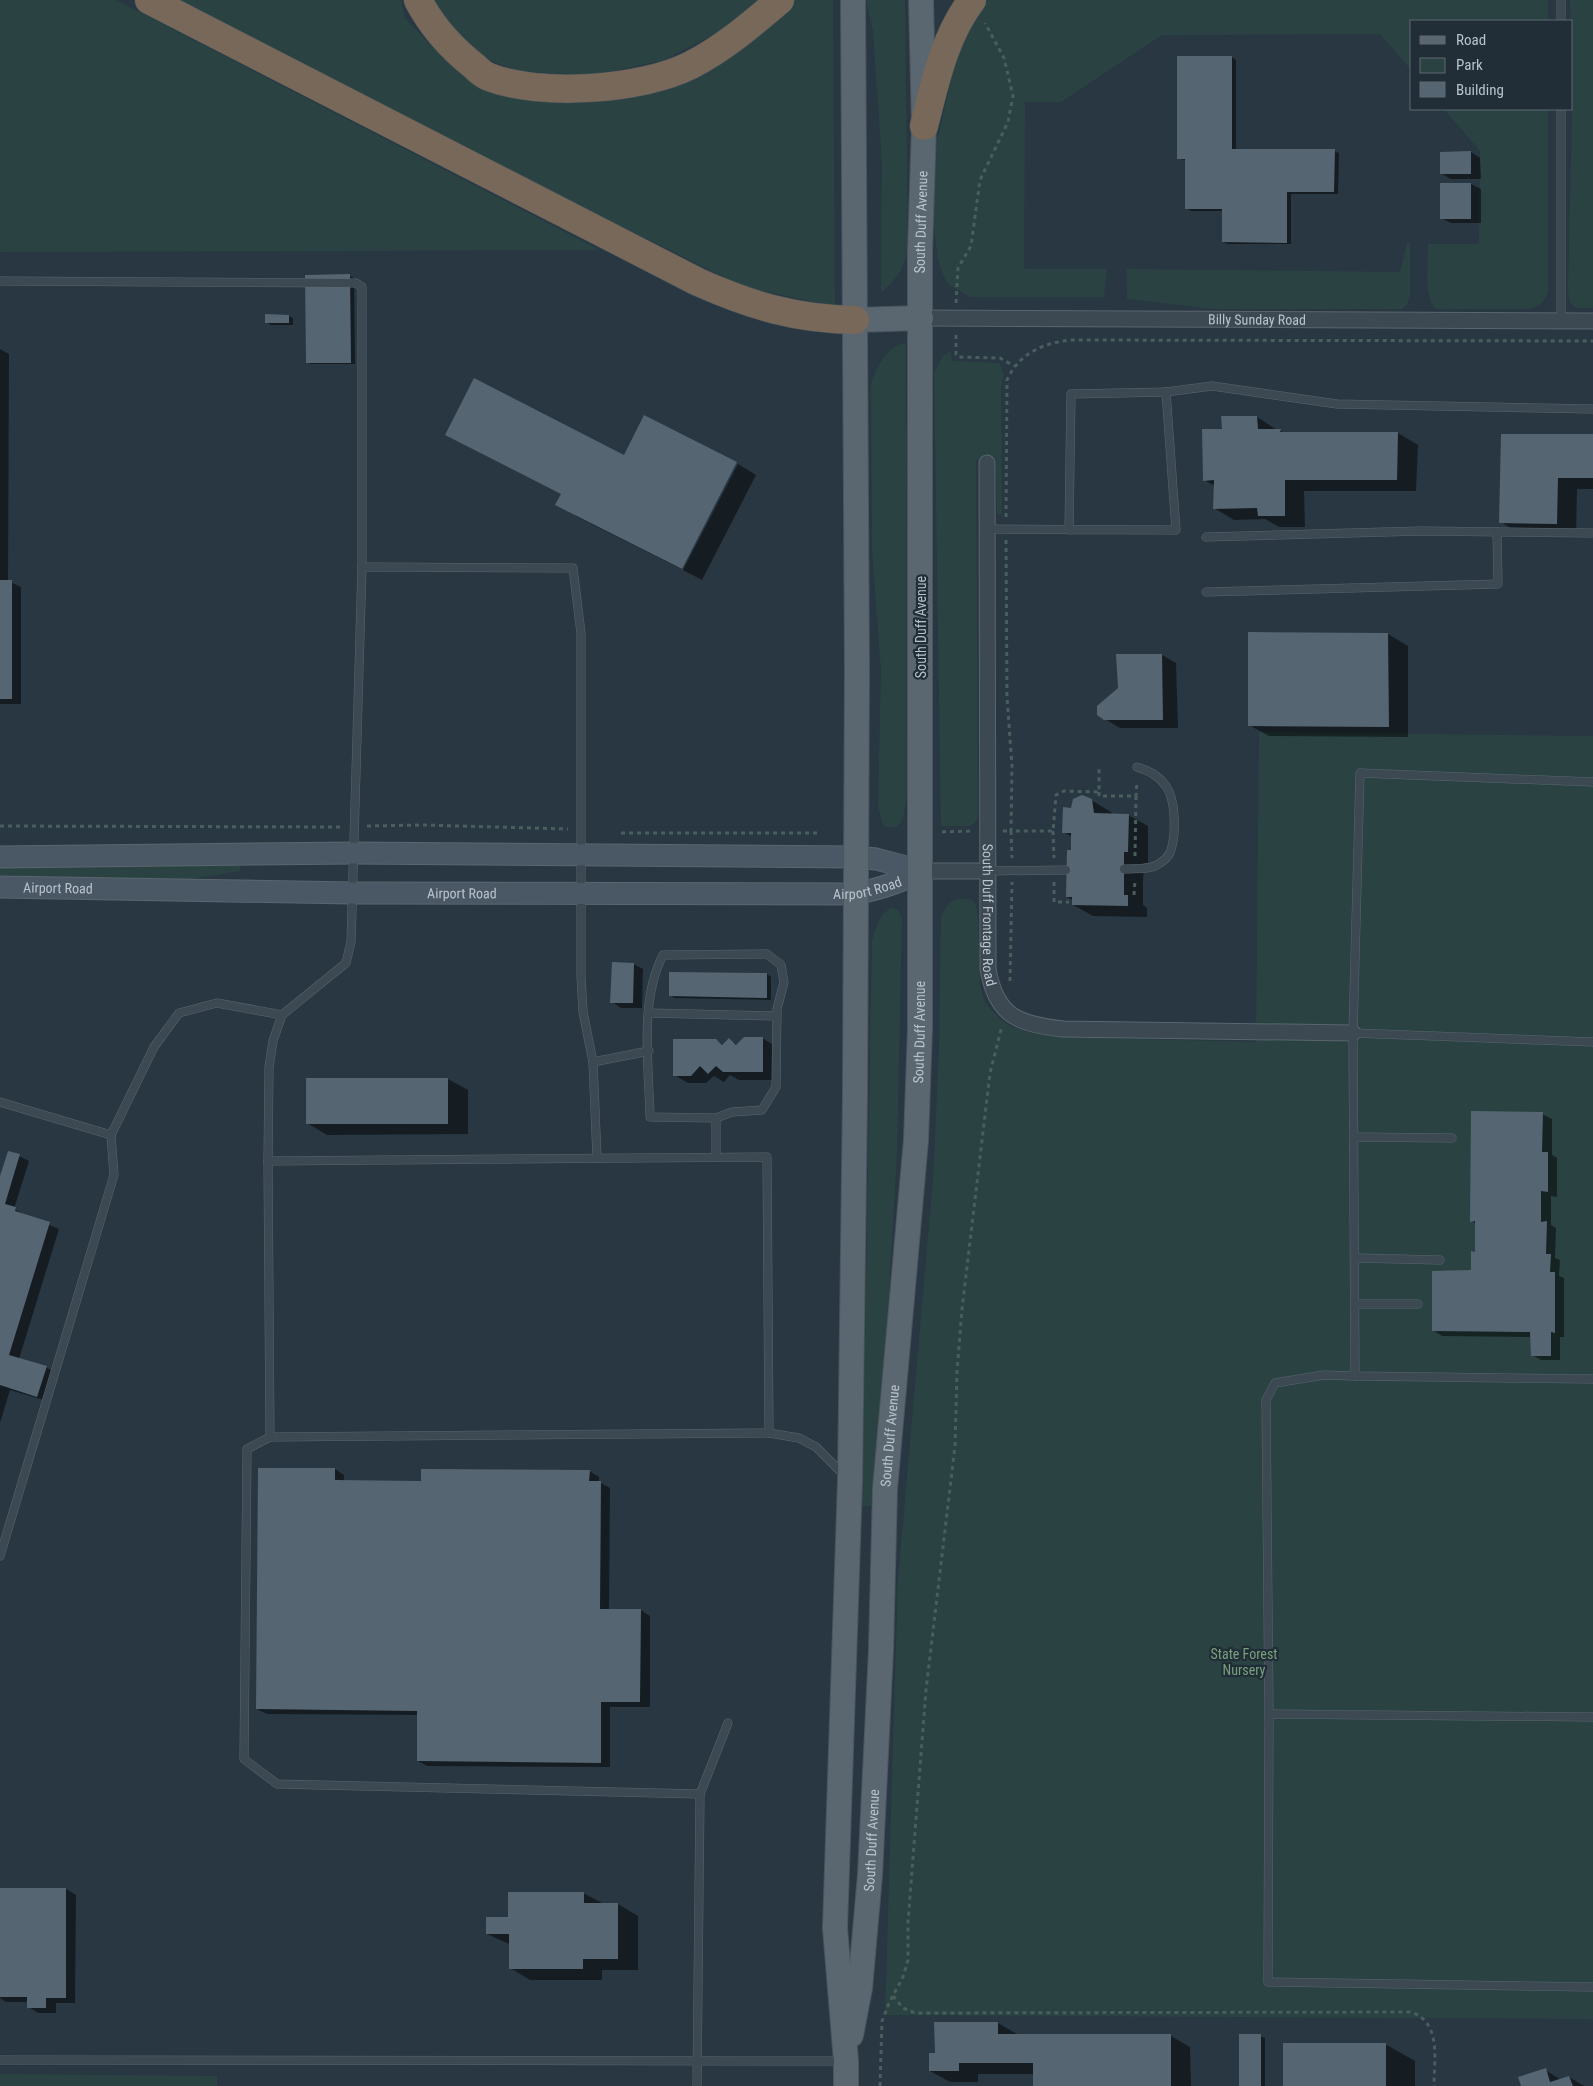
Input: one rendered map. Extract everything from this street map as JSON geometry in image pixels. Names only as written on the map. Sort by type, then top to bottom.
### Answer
[{"type":"highway","points":[[149,0],[698,282],[759,306],[805,317],[855,320]]},
{"type":"highway","points":[[418,0],[429,20],[452,49],[488,77],[531,87],[578,88],[644,82],[690,65],[725,44],[780,0]]},
{"type":"highway","points":[[924,126],[940,64],[956,26],[977,10]]},
{"type":"main road","name":"South Duff Avenue","points":[[846,2086],[846,2061],[835,1928],[850,1481],[856,857],[853,0]]},
{"type":"main road","name":"South Duff Avenue","points":[[846,2061],[860,1988],[870,1875],[881,1650],[885,1489],[916,1140],[920,1029],[921,871],[920,251],[924,126],[922,0]]},
{"type":"main road","points":[[855,320],[921,318]]},
{"type":"main road","name":"Airport Road","points":[[0,857],[353,853],[856,857],[876,859],[921,871]]},
{"type":"main road","name":"Airport Road","points":[[0,887],[351,893],[855,894],[904,881],[921,871]]},
{"type":"street","name":"Billy Sunday Road","points":[[921,318],[1593,321]]},
{"type":"street","name":"South Duff Frontage Road","points":[[987,463],[988,969],[995,997],[1005,1011],[1026,1023],[1063,1029],[1353,1033]]},
{"type":"street","name":"Airport Road","points":[[921,871],[989,871]]},
{"type":"lane","points":[[1561,0],[1561,20]]},
{"type":"lane","points":[[1561,110],[1561,321]]},
{"type":"lane","points":[[0,281],[356,283],[361,285],[363,392],[362,567],[351,942],[346,963],[282,1015],[272,1042],[269,1067],[268,1160],[270,1437]]},
{"type":"lane","points":[[1069,530],[1071,394],[1166,392],[1212,386],[1337,404],[1593,409]]},
{"type":"lane","points":[[986,529],[1176,530],[1166,392]]},
{"type":"lane","points":[[1206,537],[1421,531],[1593,533]]},
{"type":"lane","points":[[1206,592],[1498,584],[1497,532]]},
{"type":"lane","points":[[362,567],[573,568],[581,633],[580,894],[583,1012],[592,1062],[597,1158]]},
{"type":"lane","points":[[1124,869],[1155,866],[1168,857],[1171,850],[1174,818],[1171,796],[1167,787],[1152,772],[1137,767]]},
{"type":"lane","points":[[1355,1376],[1353,1033],[1360,773],[1593,782]]},
{"type":"lane","points":[[989,871],[1066,870]]},
{"type":"lane","points":[[766,954],[781,965],[784,982],[777,1016],[776,1087],[762,1110],[732,1112],[716,1118],[650,1117],[649,1013],[656,970],[663,955],[766,954]]},
{"type":"lane","points":[[0,1556],[114,1175],[111,1136],[154,1046],[180,1013],[217,1002],[282,1015]]},
{"type":"lane","points":[[649,1013],[777,1016]]},
{"type":"lane","points":[[1353,1033],[1593,1042]]},
{"type":"lane","points":[[592,1062],[649,1051]]},
{"type":"lane","points":[[0,1102],[111,1136]]},
{"type":"lane","points":[[716,1118],[716,1157]]},
{"type":"lane","points":[[1354,1137],[1452,1138]]},
{"type":"lane","points":[[268,1160],[768,1157],[769,1433]]},
{"type":"lane","points":[[1355,1258],[1440,1260]]},
{"type":"lane","points":[[1355,1304],[1418,1304]]},
{"type":"lane","points":[[1593,1379],[1324,1376],[1275,1383],[1266,1400],[1269,1714],[1268,1982],[1593,1987]]},
{"type":"lane","points":[[700,1794],[278,1784],[244,1758],[247,1449],[270,1437],[769,1433],[799,1438],[816,1447],[850,1481]]},
{"type":"lane","points":[[1269,1714],[1593,1717]]},
{"type":"lane","points":[[697,2086],[700,1794],[728,1723]]},
{"type":"lane","points":[[0,2060],[846,2061]]},
{"type":"path","points":[[957,290],[958,268],[971,246],[980,180],[1008,122],[1013,96],[1004,58],[991,30],[977,10]]},
{"type":"path","points":[[956,350],[958,357],[1000,358],[1014,366]]},
{"type":"path","points":[[1099,767],[1099,796],[1136,796]]},
{"type":"path","points":[[1134,895],[1137,767]]},
{"type":"path","points":[[1005,831],[1054,831],[1054,801],[1058,792],[1099,792]]},
{"type":"path","points":[[0,826],[326,827]]},
{"type":"path","points":[[383,826],[556,828]]},
{"type":"path","points":[[942,832],[977,831]]},
{"type":"path","points":[[1009,990],[1012,871],[1011,831]]},
{"type":"path","points":[[614,833],[821,833]]},
{"type":"path","points":[[880,2086],[882,2021],[903,1977],[908,1960],[908,1922],[926,1690],[955,1446],[957,1372],[962,1309],[990,1074],[1004,1021]]},
{"type":"path","points":[[893,1996],[903,2008],[915,2013],[1410,2012],[1423,2019],[1432,2033],[1434,2086]]},
{"type":"green space","points":[[0,0],[116,0],[600,250],[0,252]]},
{"type":"green space","points":[[174,0],[401,0],[405,18],[443,58],[486,88],[595,100],[790,0],[833,0],[835,305],[744,287],[492,162]]},
{"type":"green space","points":[[430,0],[758,0],[729,27],[664,60],[595,75],[521,72],[483,58],[450,33]]},
{"type":"green space","points":[[866,0],[905,0],[908,250],[899,274],[881,292],[882,163],[873,31]]},
{"type":"green space","points":[[988,0],[1548,0],[1548,20],[1410,20],[1410,69],[1380,34],[1162,35],[1061,102],[1025,102],[1024,269],[1107,269],[1104,297],[970,297],[948,284],[943,274],[938,260],[934,227],[934,163],[955,62],[970,28]]},
{"type":"green space","points":[[1570,0],[1593,0],[1593,308],[1576,308],[1570,302],[1568,292],[1573,110],[1573,20],[1570,20]]},
{"type":"green space","points":[[1445,110],[1548,110],[1548,292],[1541,304],[1535,307],[1528,309],[1436,309],[1429,297],[1427,279],[1428,244],[1479,244],[1480,151]]},
{"type":"green space","points":[[1407,243],[1410,243],[1410,295],[1407,305],[1402,309],[1213,309],[1127,299],[1126,269],[1400,272]]},
{"type":"green space","points":[[904,343],[906,344],[907,795],[903,820],[896,827],[884,827],[878,807],[881,671],[872,550],[871,384],[879,365],[887,354]]},
{"type":"green space","points":[[951,351],[952,361],[999,363],[1004,374],[1001,386],[1002,514],[997,514],[996,459],[976,460],[978,815],[975,823],[970,826],[941,826],[934,373],[943,356]]},
{"type":"green space","name":"State Forest Nursery","points":[[1259,732],[1593,736],[1593,2019],[885,2015],[898,1579],[933,1180],[939,1049],[941,917],[946,907],[956,899],[972,900],[976,906],[980,985],[985,1003],[1000,1019],[1012,1027],[1031,1033],[1064,1037],[1256,1042]]},
{"type":"green space","points":[[80,865],[240,866],[240,871],[190,879],[82,879],[0,875],[0,868]]},
{"type":"green space","points":[[892,908],[898,910],[902,917],[897,1151],[887,1330],[871,1506],[862,1506],[872,941],[881,917]]},
{"type":"green space","points":[[0,2074],[217,2076],[217,2086],[0,2086]]},
{"type":"building","points":[[1177,56],[1232,56],[1232,149],[1335,149],[1334,192],[1287,192],[1287,243],[1222,242],[1222,209],[1185,209],[1185,159],[1177,159]]},
{"type":"building","points":[[1471,151],[1471,174],[1440,174],[1440,152]]},
{"type":"building","points":[[1440,183],[1471,183],[1471,219],[1440,219]]},
{"type":"building","points":[[350,274],[351,363],[306,363],[305,275]]},
{"type":"building","points":[[265,314],[289,315],[289,323],[265,323]]},
{"type":"building","points":[[474,378],[624,455],[644,415],[737,462],[682,569],[555,505],[561,494],[445,435]]},
{"type":"building","points":[[1221,416],[1257,416],[1258,429],[1281,429],[1280,432],[1398,432],[1397,480],[1285,480],[1285,516],[1258,516],[1257,508],[1213,509],[1214,480],[1203,481],[1202,429],[1222,429]]},
{"type":"building","points":[[1501,434],[1593,434],[1593,478],[1558,478],[1557,524],[1499,523]]},
{"type":"building","points":[[0,580],[12,580],[12,699],[0,699]]},
{"type":"building","points":[[1248,632],[1388,633],[1389,727],[1248,726]]},
{"type":"building","points":[[1116,654],[1162,654],[1163,720],[1104,720],[1097,715],[1097,706],[1118,688]]},
{"type":"building","points":[[1082,795],[1092,799],[1094,813],[1129,814],[1128,852],[1124,852],[1124,895],[1128,895],[1128,906],[1072,905],[1072,897],[1066,897],[1067,850],[1071,850],[1071,833],[1062,833],[1063,807],[1071,808],[1073,799]]},
{"type":"building","points":[[612,962],[634,963],[633,1003],[610,1003]]},
{"type":"building","points":[[669,972],[767,973],[767,998],[669,996]]},
{"type":"building","points":[[744,1037],[763,1037],[763,1072],[723,1072],[716,1066],[708,1074],[700,1066],[691,1076],[673,1076],[673,1039],[716,1039],[722,1045],[729,1038],[736,1045]]},
{"type":"building","points":[[306,1078],[448,1078],[448,1124],[306,1124]]},
{"type":"building","points":[[1471,1111],[1543,1112],[1542,1152],[1548,1152],[1548,1192],[1541,1191],[1541,1222],[1547,1221],[1546,1254],[1551,1254],[1550,1272],[1555,1272],[1555,1333],[1551,1332],[1551,1356],[1531,1356],[1530,1332],[1432,1331],[1432,1271],[1471,1270],[1471,1251],[1475,1252],[1475,1221],[1470,1222]]},
{"type":"building","points":[[8,1151],[20,1154],[5,1204],[16,1207],[15,1211],[50,1222],[9,1355],[47,1366],[37,1397],[0,1385],[0,1176]]},
{"type":"building","points":[[258,1468],[335,1468],[335,1480],[421,1481],[421,1469],[590,1470],[589,1481],[601,1481],[600,1609],[641,1609],[640,1702],[601,1702],[601,1763],[417,1761],[417,1711],[256,1709]]},
{"type":"building","points":[[0,1888],[66,1888],[66,1998],[46,1998],[46,2008],[27,2008],[27,1997],[0,1997]]},
{"type":"building","points":[[508,1892],[584,1892],[584,1903],[618,1903],[618,1959],[583,1959],[583,1969],[509,1969],[509,1934],[486,1934],[486,1917],[508,1917]]},
{"type":"building","points":[[934,2022],[998,2022],[998,2034],[1171,2034],[1171,2086],[1033,2086],[1033,2063],[959,2063],[959,2071],[929,2071],[929,2053],[935,2053]]},
{"type":"building","points":[[1239,2034],[1261,2034],[1261,2086],[1239,2086]]},
{"type":"building","points":[[1283,2043],[1386,2043],[1386,2086],[1283,2086]]},
{"type":"building","points":[[1546,2068],[1550,2082],[1569,2076],[1573,2086],[1521,2086],[1518,2077]]}]
